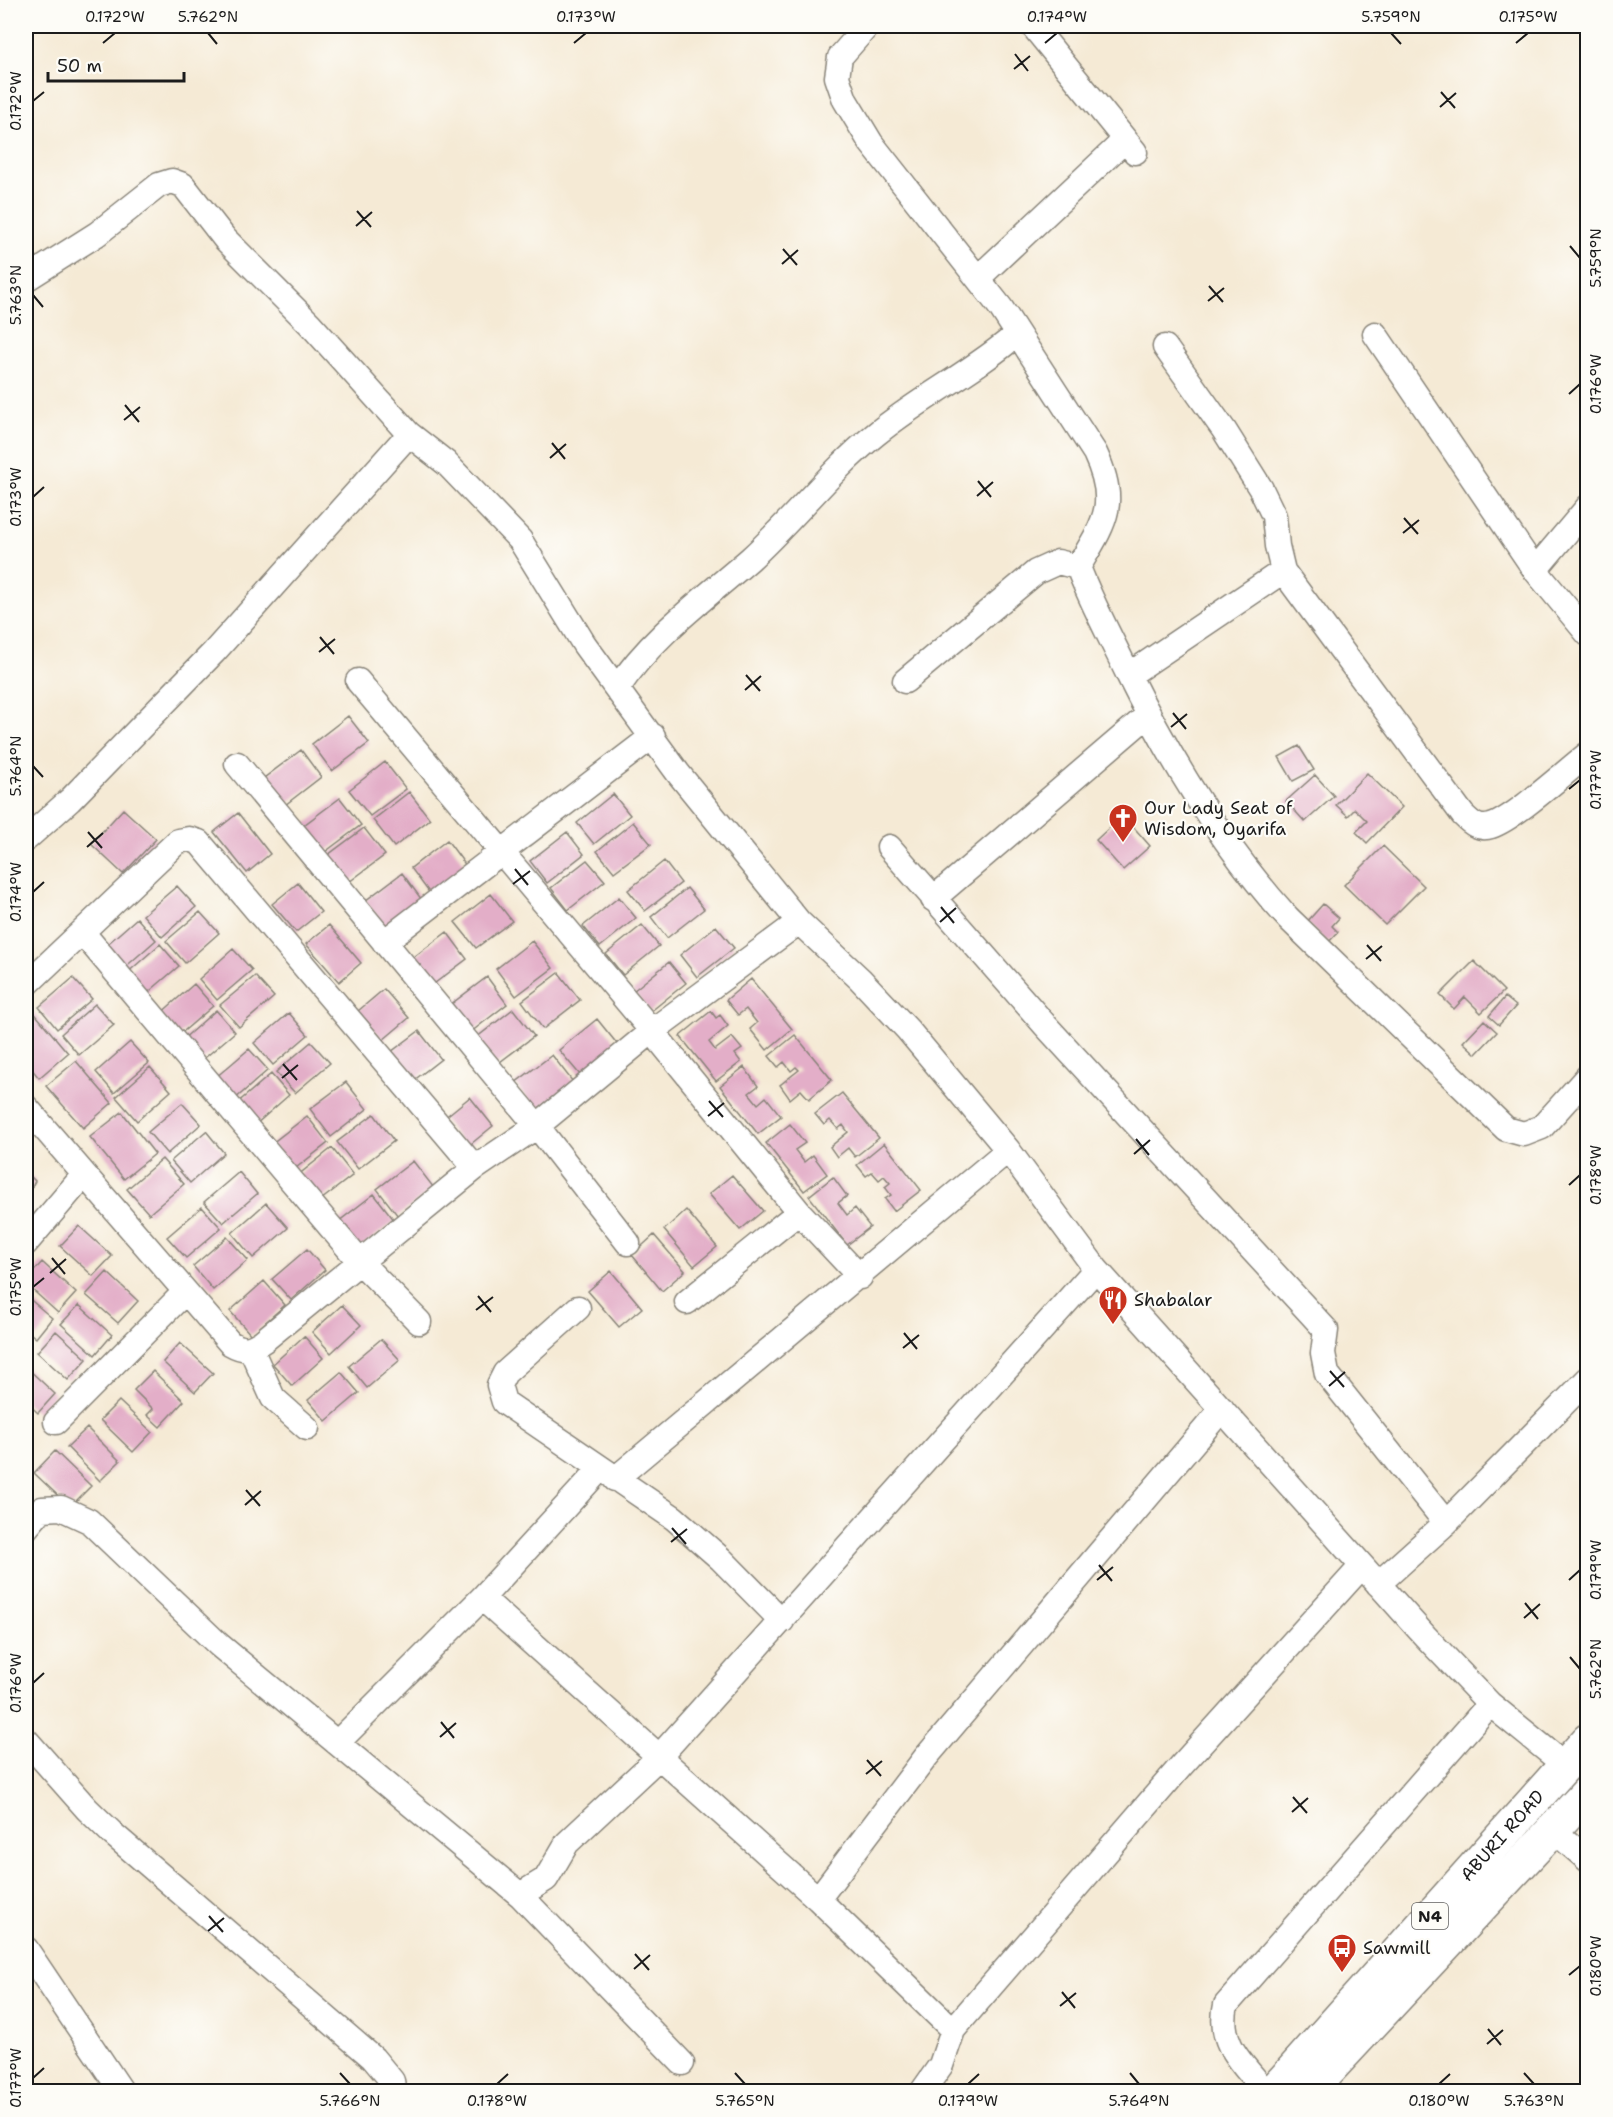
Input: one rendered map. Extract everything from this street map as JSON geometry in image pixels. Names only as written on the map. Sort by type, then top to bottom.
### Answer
[{"type":"highway","name":"ABURI ROAD","points":[[1273,2091],[1587,1740]]},
{"type":"highway","name":"ABURI ROAD","points":[[1308,2091],[1587,1792]]},
{"type":"street","points":[[867,26],[840,57],[837,77],[845,100],[871,143],[978,278],[1095,453],[1106,477],[1109,496],[1107,514],[1078,567],[1091,602],[1148,715],[1209,816],[1259,886],[1288,918],[1506,1129],[1524,1134],[1542,1127],[1587,1076]]},
{"type":"street","points":[[978,278],[1130,146],[1032,26]]},
{"type":"street","points":[[26,279],[97,234],[159,185],[172,181],[183,185],[225,239],[310,324],[409,434],[446,462],[520,540],[569,622],[678,773],[798,922],[860,979],[908,1030],[1008,1150],[1096,1269],[1369,1575],[1491,1704],[1565,1765]]},
{"type":"street","points":[[617,689],[631,668],[651,647],[751,558],[861,447],[894,421],[988,359],[1017,334]]},
{"type":"street","points":[[1375,334],[1535,570],[1587,634]]},
{"type":"street","points":[[1165,347],[1224,430],[1261,489],[1274,516],[1277,546],[1283,571],[1463,815],[1475,826],[1489,827],[1505,819],[1587,754]]},
{"type":"street","points":[[26,839],[70,800],[214,652],[409,434]]},
{"type":"street","points":[[1535,570],[1587,507]]},
{"type":"street","points":[[905,681],[1036,572],[1058,562],[1078,567]]},
{"type":"street","points":[[1129,675],[1283,571]]},
{"type":"street","points":[[358,681],[652,1031],[799,1212],[860,1277]]},
{"type":"street","points":[[933,899],[1148,715]]},
{"type":"street","points":[[384,942],[653,736]]},
{"type":"street","points":[[237,764],[537,1126],[628,1243]]},
{"type":"street","points":[[26,985],[178,841],[189,839],[199,842],[475,1168]]},
{"type":"street","points":[[889,847],[933,899],[1326,1330],[1323,1353],[1327,1374],[1446,1523]]},
{"type":"street","points":[[26,1107],[139,1235],[230,1344],[242,1350],[252,1349],[475,1168],[537,1126],[652,1031],[798,922]]},
{"type":"street","points":[[82,932],[360,1262],[419,1322]]},
{"type":"street","points":[[337,1743],[608,1474],[860,1277],[1008,1150]]},
{"type":"street","points":[[26,1243],[84,1175]]},
{"type":"street","points":[[687,1302],[799,1212]]},
{"type":"street","points":[[520,1895],[546,1879],[567,1843],[659,1757],[1096,1269]]},
{"type":"street","points":[[56,1422],[185,1292]]},
{"type":"street","points":[[578,1308],[505,1373],[499,1385],[504,1402],[674,1518],[721,1559],[782,1621]]},
{"type":"street","points":[[252,1349],[273,1398],[307,1428]]},
{"type":"street","points":[[922,2091],[941,2065],[953,2030],[1181,1766],[1369,1575],[1446,1523],[1587,1379]]},
{"type":"street","points":[[818,1899],[926,1757],[1222,1408]]},
{"type":"street","points":[[26,1528],[42,1509],[61,1508],[89,1521],[219,1645],[520,1895],[682,2063]]},
{"type":"street","points":[[482,1598],[818,1899],[953,2030]]},
{"type":"street","points":[[1266,2091],[1229,2047],[1222,2021],[1226,2005],[1491,1704]]},
{"type":"street","points":[[26,1740],[87,1809],[114,1834],[373,2058],[392,2081],[394,2091]]},
{"type":"street","points":[[1553,1830],[1587,1860]]},
{"type":"street","points":[[26,1949],[122,2091]]},
{"type":"building","points":[[348,716],[369,743],[332,771],[312,744]]},
{"type":"building","points":[[1299,746],[1314,770],[1293,781],[1279,757]]},
{"type":"building","points":[[301,750],[321,777],[285,805],[264,778]]},
{"type":"building","points":[[385,762],[406,789],[370,816],[349,790]]},
{"type":"building","points":[[1367,773],[1402,807],[1367,843],[1356,832],[1367,821],[1355,809],[1348,816],[1336,805]]},
{"type":"building","points":[[1315,775],[1334,796],[1305,822],[1286,801]]},
{"type":"building","points":[[409,792],[430,819],[394,847],[373,820]]},
{"type":"building","points":[[613,794],[630,815],[594,844],[577,823]]},
{"type":"building","points":[[340,798],[361,825],[325,852],[304,825]]},
{"type":"building","points":[[123,809],[156,839],[123,874],[91,844]]},
{"type":"building","points":[[238,813],[270,854],[247,873],[214,832]]},
{"type":"building","name":"Our Lady Seat of Wisdom, Oyarifa","points":[[1123,815],[1150,846],[1123,870],[1096,840]]},
{"type":"building","points":[[633,822],[651,844],[614,872],[597,851]]},
{"type":"building","points":[[364,828],[385,855],[349,882],[328,855]]},
{"type":"building","points":[[567,832],[584,854],[547,883],[530,861]]},
{"type":"building","points":[[447,840],[467,867],[431,895],[411,868]]},
{"type":"building","points":[[1383,846],[1424,886],[1385,925],[1344,885]]},
{"type":"building","points":[[587,860],[605,881],[568,910],[551,888]]},
{"type":"building","points":[[664,861],[681,883],[645,911],[628,890]]},
{"type":"building","points":[[402,873],[422,900],[386,928],[365,901]]},
{"type":"building","points":[[298,883],[321,912],[296,932],[272,904]]},
{"type":"building","points":[[177,886],[196,907],[162,937],[143,915]]},
{"type":"building","points":[[687,888],[704,909],[667,938],[651,917]]},
{"type":"building","points":[[491,894],[512,921],[476,948],[455,922]]},
{"type":"building","points":[[619,897],[636,918],[600,947],[583,926]]},
{"type":"building","points":[[1323,904],[1339,918],[1332,926],[1338,932],[1328,943],[1306,923]]},
{"type":"building","points":[[200,912],[219,933],[185,963],[166,941]]},
{"type":"building","points":[[137,918],[156,940],[122,970],[103,948]]},
{"type":"building","points":[[329,925],[361,963],[339,982],[306,944]]},
{"type":"building","points":[[642,925],[659,946],[623,975],[606,954]]},
{"type":"building","points":[[716,926],[734,948],[697,977],[680,955]]},
{"type":"building","points":[[447,932],[467,959],[431,986],[410,960]]},
{"type":"building","points":[[532,941],[553,968],[516,996],[496,969]]},
{"type":"building","points":[[160,944],[179,966],[144,996],[126,974]]},
{"type":"building","points":[[233,949],[252,970],[217,1000],[199,979]]},
{"type":"building","points":[[1474,961],[1504,991],[1481,1013],[1465,997],[1454,1009],[1440,995]]},
{"type":"building","points":[[669,962],[686,983],[650,1012],[633,991]]},
{"type":"building","points":[[559,973],[580,1000],[543,1029],[522,1001]]},
{"type":"building","points":[[255,976],[274,997],[239,1027],[220,1005]]},
{"type":"building","points":[[487,977],[507,1004],[471,1032],[450,1005]]},
{"type":"building","points":[[73,978],[92,999],[57,1029],[39,1007]]},
{"type":"building","points":[[751,979],[792,1029],[767,1050],[750,1029],[757,1023],[746,1009],[738,1015],[726,1000]]},
{"type":"building","points":[[194,984],[213,1006],[178,1036],[160,1014]]},
{"type":"building","points":[[384,989],[409,1018],[383,1040],[358,1011]]},
{"type":"building","points":[[1505,997],[1516,1006],[1499,1025],[1489,1016]]},
{"type":"building","points":[[95,1004],[114,1025],[79,1055],[61,1034]]},
{"type":"building","points":[[31,1009],[68,1053],[39,1078],[26,1062],[26,1013]]},
{"type":"building","points":[[513,1009],[534,1036],[496,1065],[476,1038]]},
{"type":"building","points":[[216,1010],[235,1032],[200,1062],[182,1040]]},
{"type":"building","points":[[711,1011],[716,1018],[720,1015],[728,1026],[709,1042],[715,1050],[732,1037],[742,1049],[735,1054],[741,1062],[716,1081],[680,1036]]},
{"type":"building","points":[[289,1013],[308,1035],[273,1065],[254,1043]]},
{"type":"building","points":[[597,1019],[618,1045],[581,1076],[559,1050]]},
{"type":"building","points":[[1484,1020],[1497,1032],[1476,1054],[1463,1042]]},
{"type":"building","points":[[419,1031],[441,1059],[413,1081],[391,1052]]},
{"type":"building","points":[[795,1035],[832,1080],[809,1099],[801,1090],[790,1099],[780,1085],[799,1070],[796,1067],[791,1071],[784,1062],[778,1067],[769,1056]]},
{"type":"building","points":[[130,1042],[149,1063],[114,1093],[96,1072]]},
{"type":"building","points":[[311,1042],[330,1063],[295,1093],[276,1072]]},
{"type":"building","points":[[249,1049],[268,1070],[234,1100],[215,1078]]},
{"type":"building","points":[[552,1055],[573,1082],[536,1110],[515,1083]]},
{"type":"building","points":[[76,1061],[112,1103],[83,1128],[46,1086]]},
{"type":"building","points":[[150,1067],[171,1091],[137,1121],[116,1097]]},
{"type":"building","points":[[744,1067],[758,1086],[749,1093],[758,1104],[766,1097],[781,1116],[758,1134],[720,1086]]},
{"type":"building","points":[[271,1074],[289,1095],[255,1125],[236,1104]]},
{"type":"building","points":[[346,1082],[367,1109],[331,1137],[310,1109]]},
{"type":"building","points":[[842,1093],[879,1138],[855,1157],[848,1148],[837,1157],[830,1147],[848,1132],[843,1125],[838,1129],[830,1120],[824,1125],[815,1114]]},
{"type":"building","points":[[470,1097],[493,1126],[466,1148],[443,1119]]},
{"type":"building","points":[[182,1103],[201,1124],[167,1154],[148,1132]]},
{"type":"building","points":[[122,1112],[155,1154],[124,1179],[90,1137]]},
{"type":"building","points":[[374,1114],[394,1141],[358,1169],[337,1142]]},
{"type":"building","points":[[307,1116],[328,1143],[292,1171],[271,1144]]},
{"type":"building","points":[[790,1124],[805,1143],[795,1150],[804,1162],[813,1155],[827,1174],[804,1191],[766,1143]]},
{"type":"building","points":[[206,1131],[224,1153],[190,1183],[171,1161]]},
{"type":"building","points":[[884,1143],[921,1190],[894,1211],[885,1199],[891,1195],[885,1187],[890,1183],[884,1176],[879,1180],[872,1172],[866,1176],[857,1165]]},
{"type":"building","points":[[332,1148],[353,1175],[317,1203],[297,1176]]},
{"type":"building","points":[[162,1159],[184,1184],[149,1214],[127,1189]]},
{"type":"building","points":[[413,1161],[434,1188],[398,1216],[377,1189]]},
{"type":"building","points":[[26,1172],[35,1181],[26,1198]]},
{"type":"building","points":[[239,1172],[257,1194],[223,1223],[204,1202]]},
{"type":"building","points":[[732,1175],[763,1211],[740,1230],[709,1194]]},
{"type":"building","points":[[833,1177],[847,1196],[838,1203],[847,1215],[855,1208],[870,1227],[847,1245],[809,1196]]},
{"type":"building","points":[[374,1194],[395,1221],[358,1249],[338,1222]]},
{"type":"building","points":[[266,1203],[288,1228],[253,1258],[232,1233]]},
{"type":"building","points":[[202,1207],[221,1228],[186,1258],[167,1237]]},
{"type":"building","points":[[686,1210],[717,1247],[694,1266],[664,1230]]},
{"type":"building","points":[[79,1226],[112,1256],[93,1276],[60,1246]]},
{"type":"building","points":[[654,1235],[685,1271],[662,1291],[632,1255]]},
{"type":"building","points":[[227,1237],[248,1260],[213,1290],[193,1266]]},
{"type":"building","points":[[307,1249],[325,1270],[291,1300],[272,1279]]},
{"type":"building","points":[[42,1262],[76,1293],[58,1313],[26,1284],[26,1280]]},
{"type":"building","points":[[611,1271],[642,1308],[619,1327],[588,1291]]},
{"type":"building","points":[[107,1272],[138,1301],[118,1323],[86,1295]]},
{"type":"building","points":[[264,1281],[285,1305],[251,1335],[230,1311]]},
{"type":"building","points":[[26,1296],[52,1318],[36,1338],[26,1330]]},
{"type":"building","points":[[79,1305],[112,1335],[95,1355],[61,1324]]},
{"type":"building","points":[[342,1305],[361,1325],[331,1353],[312,1332]]},
{"type":"building","points":[[56,1331],[87,1359],[68,1380],[37,1352]]},
{"type":"building","points":[[304,1336],[323,1358],[292,1386],[273,1364]]},
{"type":"building","points":[[381,1339],[400,1360],[367,1388],[349,1366]]},
{"type":"building","points":[[180,1343],[213,1373],[195,1392],[163,1362]]},
{"type":"building","points":[[26,1367],[55,1394],[38,1413],[26,1402]]},
{"type":"building","points":[[153,1371],[184,1401],[160,1427],[147,1415],[153,1409],[134,1390]]},
{"type":"building","points":[[341,1372],[359,1393],[326,1421],[308,1400]]},
{"type":"building","points":[[119,1401],[152,1432],[133,1452],[100,1420]]},
{"type":"building","points":[[87,1428],[120,1461],[100,1481],[67,1447]]},
{"type":"building","points":[[55,1451],[91,1486],[70,1507],[34,1473]]},
{"type":"place","name":"Our Lady Seat of Wisdom, Oyarifa","points":[[1123,844]]},
{"type":"place","name":"Shabalar","points":[[1113,1326]]},
{"type":"place","name":"Sawmill","points":[[1342,1974]]}]
